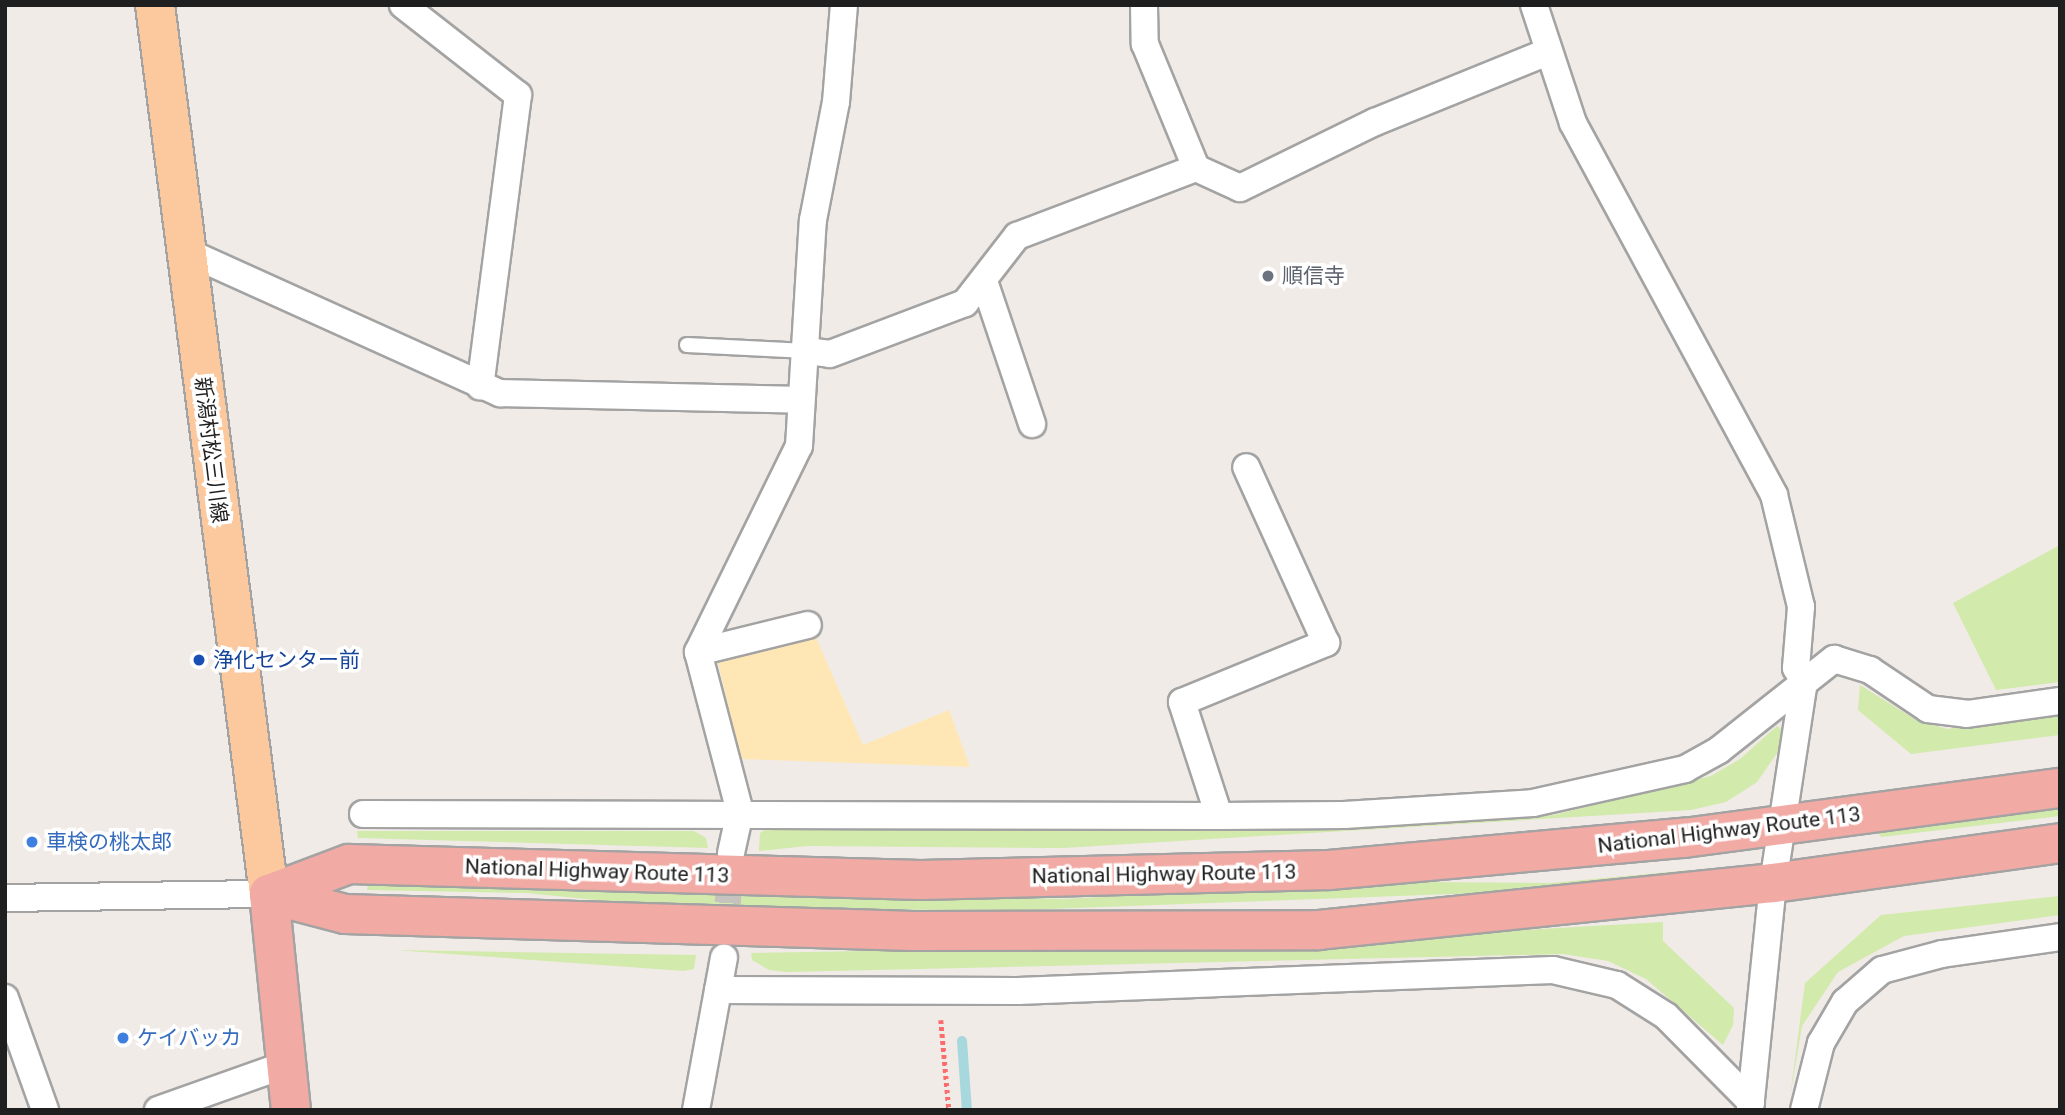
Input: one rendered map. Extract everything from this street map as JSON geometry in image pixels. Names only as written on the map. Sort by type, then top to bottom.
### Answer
[{"type":"highway","name":"National Highway Route 113","points":[[268,894],[348,864],[921,880],[1329,870],[1684,838],[2060,788]]},
{"type":"highway","points":[[291,1110],[268,894],[345,914],[913,931],[1319,930],[1773,883],[2060,843]]},
{"type":"main road","name":"新潟村松三川線","points":[[155,5],[268,894]]},
{"type":"street","points":[[403,5],[518,95],[480,387]]},
{"type":"street","points":[[731,853],[740,812],[698,652],[799,446],[807,351],[813,220],[836,102],[844,5]]},
{"type":"street","points":[[1144,5],[1145,44],[1196,168],[1240,188],[1375,122],[1547,52]]},
{"type":"street","points":[[1534,5],[1547,52],[1573,123],[1774,495],[1801,607],[1796,668],[1804,681],[1773,883],[1751,1106]]},
{"type":"street","points":[[807,351],[830,354],[965,303],[1017,236],[1196,168]]},
{"type":"street","points":[[186,251],[480,387],[500,393],[801,400]]},
{"type":"street","points":[[984,281],[1032,424]]},
{"type":"street","points":[[1219,817],[1182,702],[1326,643],[1246,467]]},
{"type":"street","points":[[698,652],[808,625]]},
{"type":"street","points":[[363,814],[740,812],[1219,817],[1344,815],[1533,803],[1685,769],[1719,750],[1834,659],[1870,670],[1928,709],[1967,714],[2060,701]]},
{"type":"street","points":[[5,898],[268,894]]},
{"type":"street","points":[[1804,1110],[1821,1043],[1845,1002],[1882,970],[1942,954],[2060,937]]},
{"type":"street","points":[[696,1110],[724,958]]},
{"type":"street","points":[[718,990],[939,992],[1553,970],[1617,985],[1667,1016],[1751,1106]]},
{"type":"street","points":[[5,998],[45,1110]]},
{"type":"street","points":[[158,1110],[287,1064]]},
{"type":"lane","points":[[687,345],[807,351]]},
{"type":"path","points":[[939,992],[949,1110]]},
{"type":"green space","points":[[2060,545],[2060,682],[1996,690],[1953,603]]},
{"type":"green space","points":[[1860,685],[1916,720],[1947,729],[2060,714],[2060,735],[1911,754],[1858,710]]},
{"type":"green space","points":[[1777,726],[1782,730],[1782,746],[1757,782],[1726,802],[1691,810],[1063,848],[807,846],[759,851],[760,833],[776,823],[1242,831],[1554,815],[1711,776],[1740,759]]},
{"type":"green space","points":[[2060,805],[2060,816],[1881,837],[1877,831]]},
{"type":"green space","points":[[357,831],[694,831],[706,838],[708,848],[358,838]]},
{"type":"green space","points":[[1691,870],[1691,875],[1557,890],[1021,910],[686,909],[526,893],[367,890],[368,884],[540,886],[1062,899],[1412,882],[1551,883]]},
{"type":"green space","points":[[2060,896],[2060,915],[1904,936],[1838,972],[1802,1026],[1790,1097],[1805,983],[1881,915]]},
{"type":"green space","points":[[1663,922],[1663,941],[1734,1008],[1733,1025],[1723,1045],[1646,979],[1608,961],[1563,954],[786,972],[769,970],[752,960],[751,953],[1284,944]]},
{"type":"green space","points":[[395,950],[696,955],[694,969],[684,971]]},
{"type":"sand","points":[[814,633],[863,745],[949,710],[970,767],[740,759],[717,657]]},
{"type":"waterway","points":[[962,1041],[967,1110]]},
{"type":"tunnel","points":[[725,942],[731,858]]},
{"type":"place","name":"順信寺","points":[[1268,276]]},
{"type":"place","name":"浄化センター前","points":[[199,660]]},
{"type":"place","name":"車検の桃太郎","points":[[32,842]]},
{"type":"place","name":"ケイバッカ","points":[[123,1038]]}]
